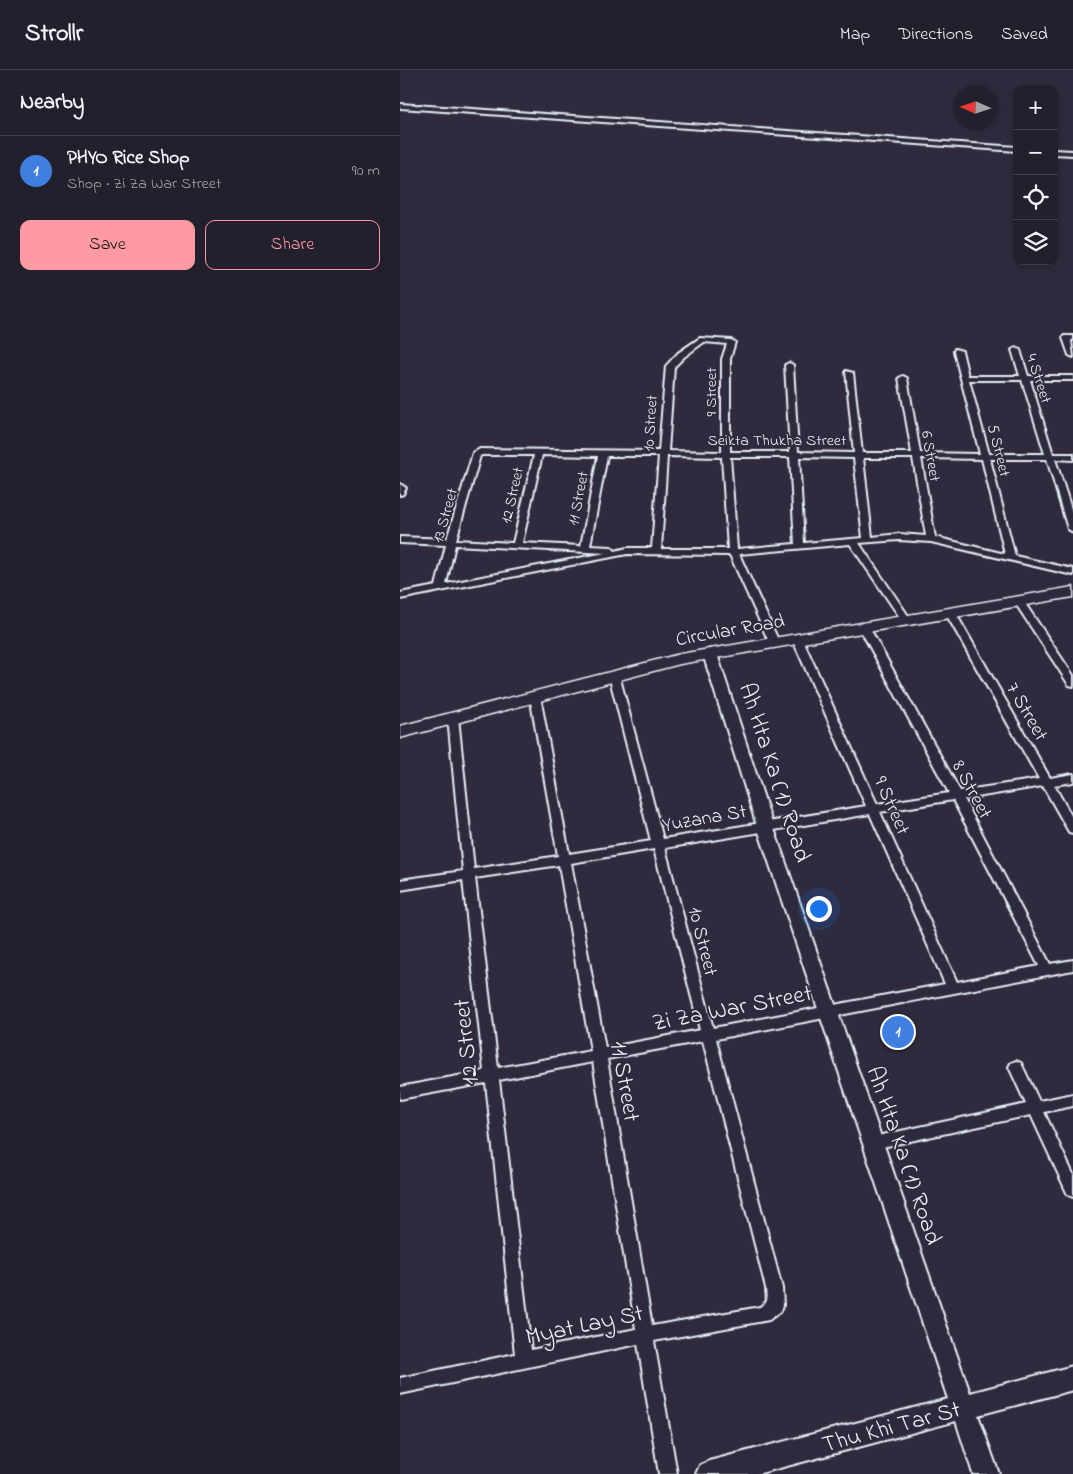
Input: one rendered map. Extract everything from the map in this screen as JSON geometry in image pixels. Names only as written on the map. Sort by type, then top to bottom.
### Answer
[{"type":"main road","name":"Circular Road","points":[[400,732],[614,675],[710,654],[1073,592]]},
{"type":"street","points":[[400,106],[1013,149]]},
{"type":"street","points":[[1058,152],[1073,153]]},
{"type":"street","points":[[1070,338],[1073,355]]},
{"type":"street","name":"10 Street","points":[[656,552],[670,366],[681,355],[703,340],[731,342]]},
{"type":"street","name":"9 Street","points":[[731,342],[726,359],[726,454],[733,552],[774,642]]},
{"type":"street","name":"4 Street","points":[[1016,350],[1073,529]]},
{"type":"street","name":"5 Street","points":[[958,351],[1011,557]]},
{"type":"street","points":[[789,365],[800,547]]},
{"type":"street","points":[[849,373],[868,541]]},
{"type":"street","name":"6 Street","points":[[904,378],[931,539]]},
{"type":"street","points":[[965,378],[1073,378]]},
{"type":"street","name":"Seikta Thukha Street","points":[[480,452],[1073,457]]},
{"type":"street","name":"13 Street","points":[[440,588],[476,455],[480,452]]},
{"type":"street","name":"12 Street","points":[[517,546],[539,452]]},
{"type":"street","name":"11 Street","points":[[584,549],[603,453]]},
{"type":"street","points":[[400,487],[402,488],[400,492]]},
{"type":"street","points":[[400,540],[628,551],[733,552],[899,537],[931,539],[1073,572]]},
{"type":"street","points":[[853,542],[906,620]]},
{"type":"street","points":[[400,596],[628,551]]},
{"type":"street","points":[[1019,601],[1073,683]]},
{"type":"street","name":"7 Street","points":[[950,612],[1073,829]]},
{"type":"street","name":"8 Street","points":[[864,627],[957,796],[1047,970]]},
{"type":"street","name":"9 Street","points":[[797,638],[953,988]]},
{"type":"street","name":"Ah Hta Ka (1) Road","points":[[710,654],[766,826],[986,1474]]},
{"type":"street","name":"10 Street","points":[[614,675],[774,1288],[775,1305]]},
{"type":"street","name":"11 Street","points":[[535,696],[599,1055],[668,1474]]},
{"type":"street","name":"12 Street","points":[[453,718],[524,1360]]},
{"type":"street","name":"Yuzana St","points":[[400,886],[1073,778]]},
{"type":"street","name":"Zi Za War Street","points":[[400,1093],[1073,965]]},
{"type":"street","points":[[1016,1067],[1073,1190]]},
{"type":"street","points":[[873,1143],[1073,1100]]},
{"type":"street","name":"Myat Lay St","points":[[400,1386],[645,1335],[762,1314],[775,1305]]},
{"type":"street","name":"Thu Khi Tar St","points":[[709,1474],[1073,1378]]},
{"type":"place","name":"PHYO Rice Shop","points":[[898,1032]]}]
